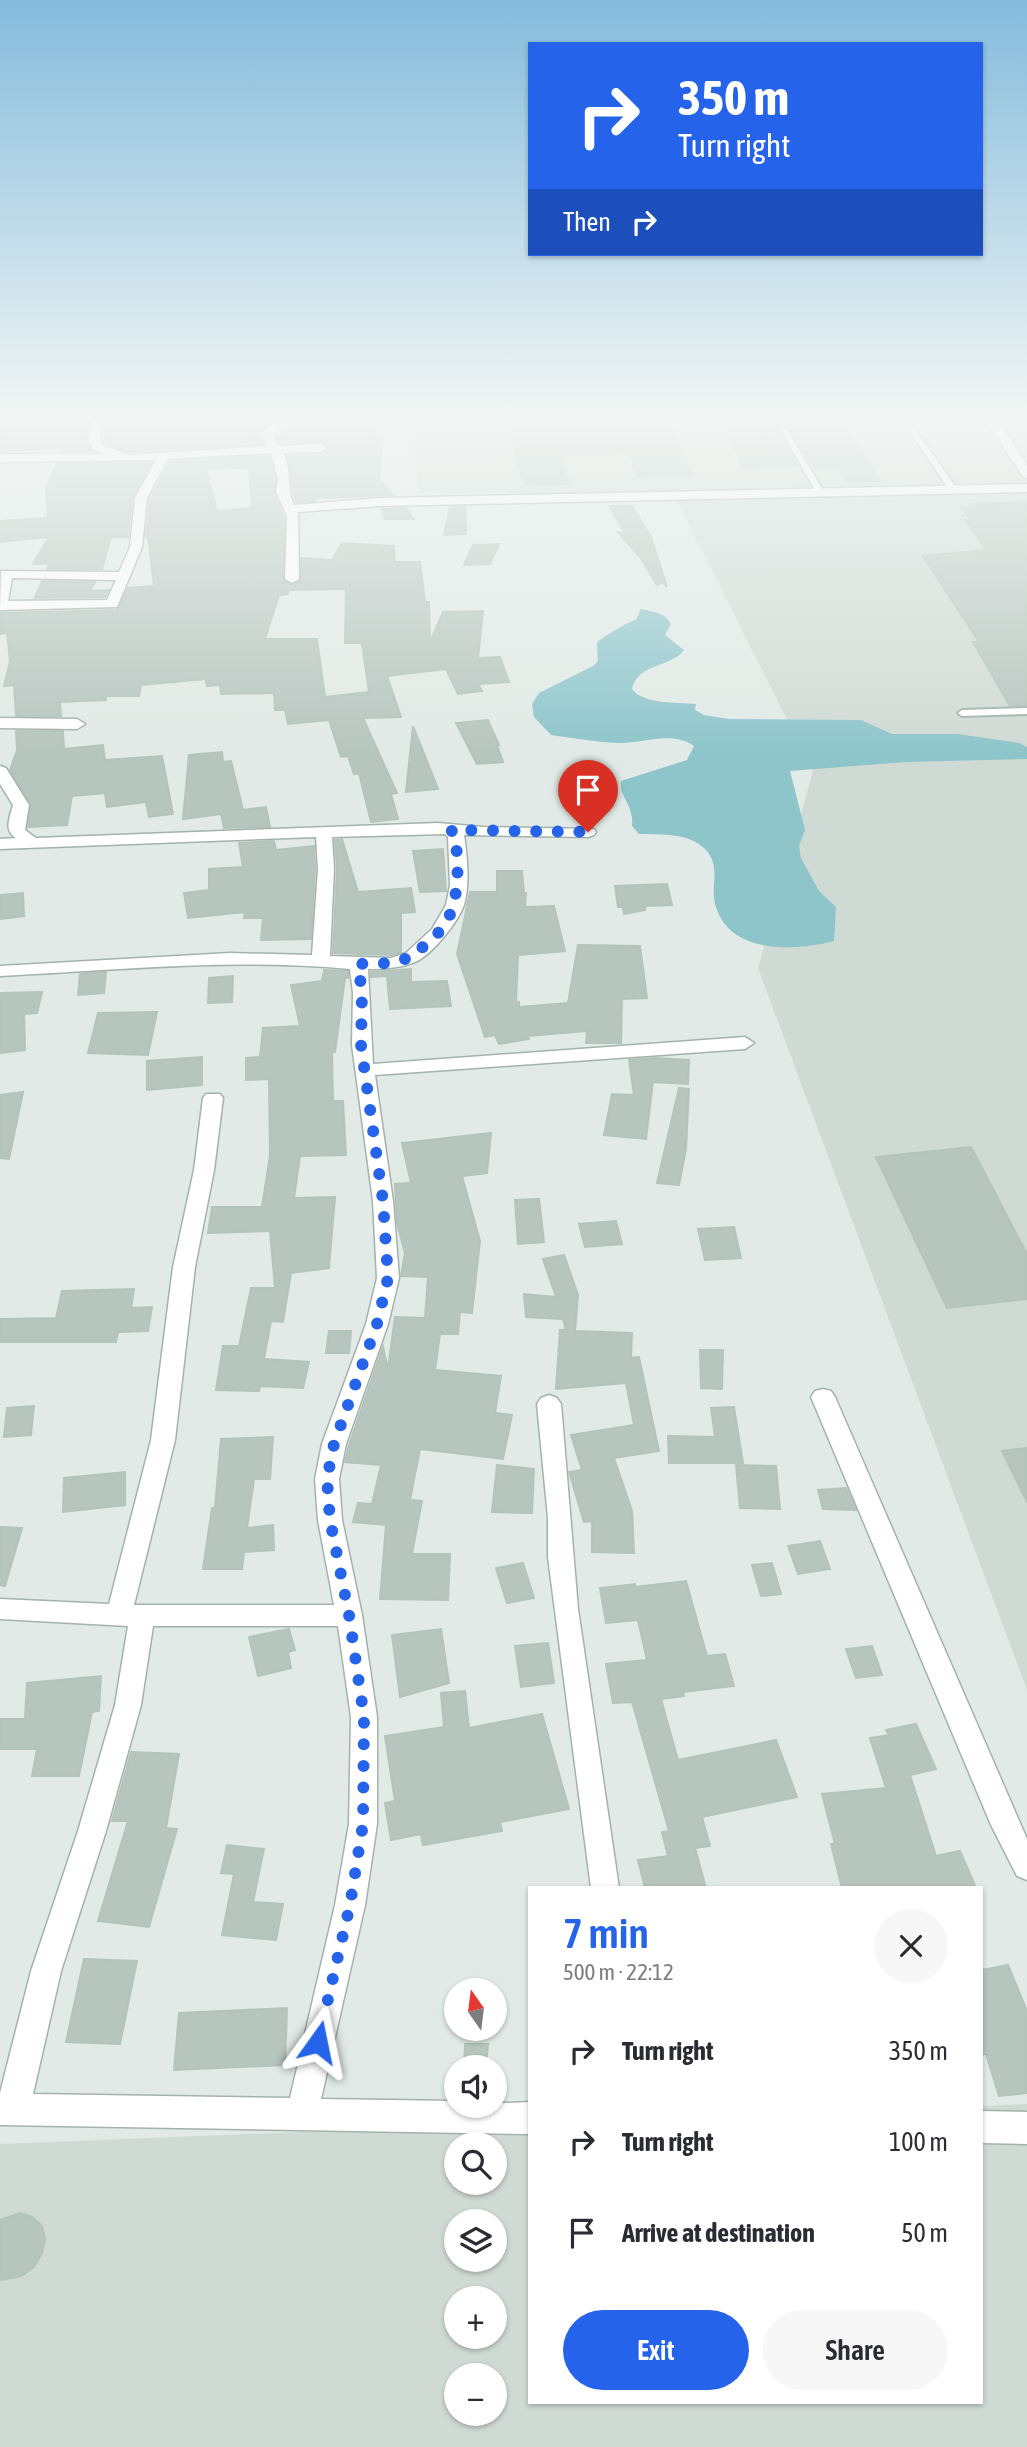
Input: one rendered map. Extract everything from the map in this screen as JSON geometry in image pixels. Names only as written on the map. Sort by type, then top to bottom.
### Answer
[{"type":"street","points":[[124,576],[6,574],[0,605],[106,606],[114,600],[124,576],[136,547],[138,525]]},
{"type":"street","points":[[292,525],[292,579]]},
{"type":"street","points":[[0,723],[77,724]]},
{"type":"street","points":[[0,771],[21,805],[16,824],[17,832],[34,844]]},
{"type":"street","points":[[0,844],[438,828],[588,832]]},
{"type":"street","points":[[0,971],[230,958],[392,963],[412,957],[439,932],[449,918],[458,885],[456,836],[451,830]]},
{"type":"street","points":[[321,961],[326,869],[324,831]]},
{"type":"street","points":[[302,2113],[350,1905],[363,1824],[364,1717],[349,1615],[330,1520],[327,1479],[334,1444],[377,1324],[388,1278],[383,1201],[364,1070],[358,964]]},
{"type":"street","points":[[364,1070],[746,1043]]},
{"type":"street","points":[[213,1098],[204,1170],[184,1267],[163,1440],[131,1615],[128,1705],[92,1831],[46,1971],[7,2109],[528,2118]]},
{"type":"street","points":[[822,1397],[1000,1812],[1027,1867]]},
{"type":"street","points":[[548,1404],[560,1518],[560,1557],[565,1609],[605,1886]]},
{"type":"street","points":[[0,1609],[131,1615],[349,1615]]},
{"type":"street","points":[[983,2127],[1027,2128]]},
{"type":"lane","points":[[961,713],[1027,711]]},
{"type":"shaded area","points":[[689,525],[1027,525],[1027,1690],[758,968],[813,771]]},
{"type":"shaded area","points":[[1027,2104],[1027,2447],[0,2447],[0,2144],[528,2123],[528,2404],[983,2404],[983,2106]]},
{"type":"water","points":[[641,609],[665,617],[671,624],[665,635],[684,650],[672,660],[641,674],[635,681],[632,689],[644,698],[696,704],[695,710],[704,715],[729,719],[861,720],[892,734],[958,734],[1019,743],[1027,747],[1027,759],[906,762],[790,771],[805,830],[799,846],[801,858],[819,891],[836,907],[834,941],[802,947],[784,947],[766,946],[750,941],[735,934],[724,923],[716,907],[713,864],[706,850],[683,837],[639,834],[632,826],[631,812],[622,792],[621,781],[687,760],[694,746],[685,741],[667,738],[618,743],[551,735],[534,717],[532,704],[539,693],[593,666],[598,661],[597,643],[636,620]]},
{"type":"building","points":[[0,525],[129,525],[128,537],[111,537],[102,569],[47,569],[49,564],[33,564],[49,537],[0,542]]},
{"type":"building","points":[[147,525],[284,525],[284,581],[291,585],[300,581],[301,558],[332,560],[342,543],[394,546],[395,562],[420,562],[425,602],[429,602],[430,642],[443,612],[483,611],[478,658],[500,657],[509,682],[478,684],[482,691],[458,694],[446,669],[387,676],[401,717],[363,718],[397,793],[391,794],[398,819],[371,822],[359,773],[354,774],[348,756],[341,757],[329,720],[288,724],[285,710],[275,710],[274,693],[221,694],[220,685],[207,686],[206,679],[141,685],[139,696],[106,696],[106,700],[60,702],[61,716],[16,716],[14,685],[4,686],[10,661],[7,633],[0,634],[0,613],[117,610],[128,588],[154,586],[146,537]],"holes":[[[346,589],[345,643],[362,643],[369,692],[325,697],[317,639],[265,639],[279,595],[288,594],[289,590]]]},
{"type":"building","points":[[446,525],[466,525],[466,534],[444,535]]},
{"type":"building","points":[[620,525],[644,525],[651,537],[667,587],[661,580],[657,585],[640,557],[618,532],[625,533]]},
{"type":"building","points":[[969,525],[1027,525],[1027,705],[1010,706],[973,642],[979,642],[923,556],[986,550]]},
{"type":"building","points":[[499,544],[490,564],[464,565],[473,545]]},
{"type":"building","points":[[42,581],[95,582],[90,591],[109,590],[105,597],[35,598]]},
{"type":"building","points":[[488,720],[503,762],[477,764],[456,723]]},
{"type":"building","points":[[413,726],[438,789],[406,792]]},
{"type":"building","points":[[16,731],[63,731],[64,749],[103,745],[105,760],[162,756],[173,814],[149,817],[146,802],[107,807],[105,793],[72,796],[67,825],[28,827],[31,804],[10,770],[17,750]]},
{"type":"building","points":[[222,752],[223,762],[231,761],[243,810],[266,807],[270,827],[224,828],[221,814],[183,819],[189,755]]},
{"type":"building","points":[[342,839],[358,892],[411,888],[415,912],[401,913],[401,952],[391,955],[333,953],[337,869],[335,840]]},
{"type":"building","points":[[274,841],[276,850],[314,846],[311,939],[261,940],[263,918],[244,918],[245,912],[188,918],[184,893],[209,890],[209,869],[243,867],[239,843]]},
{"type":"building","points":[[443,849],[446,891],[420,892],[413,851]]},
{"type":"building","points":[[497,871],[522,871],[526,893],[525,907],[554,906],[565,951],[518,955],[516,1002],[519,1002],[519,1007],[568,1003],[578,945],[640,946],[647,998],[622,999],[621,1043],[586,1043],[587,1031],[528,1036],[529,1039],[499,1044],[495,1035],[485,1037],[457,954],[470,892],[497,892]]},
{"type":"building","points":[[667,884],[672,905],[645,906],[645,910],[624,914],[623,907],[618,907],[615,886]]},
{"type":"building","points":[[23,893],[24,916],[0,919],[0,895]]},
{"type":"building","points":[[411,969],[411,982],[447,981],[451,1006],[390,1009],[387,976],[371,977],[371,972]]},
{"type":"building","points":[[324,970],[348,971],[335,1052],[332,1052],[333,1101],[343,1101],[346,1155],[300,1156],[294,1198],[335,1197],[329,1268],[291,1273],[283,1322],[271,1321],[264,1359],[309,1362],[303,1388],[260,1386],[259,1391],[216,1390],[223,1346],[239,1346],[251,1288],[275,1288],[270,1231],[208,1233],[212,1207],[262,1207],[270,1156],[269,1079],[246,1080],[246,1058],[260,1057],[263,1028],[300,1026],[291,985],[322,981]]},
{"type":"building","points":[[106,972],[104,993],[78,995],[80,974]]},
{"type":"building","points":[[233,976],[232,1002],[208,1003],[209,978]]},
{"type":"building","points":[[42,992],[37,1013],[24,1014],[25,1050],[0,1053],[0,993]]},
{"type":"building","points":[[157,1012],[148,1055],[88,1053],[98,1013]]},
{"type":"building","points":[[202,1057],[202,1085],[147,1090],[147,1061]]},
{"type":"building","points":[[629,1060],[689,1060],[688,1084],[653,1082],[646,1139],[604,1135],[612,1094],[634,1095]]},
{"type":"building","points":[[679,1088],[689,1089],[686,1149],[679,1185],[657,1183]]},
{"type":"building","points":[[23,1092],[9,1159],[0,1158],[0,1095]]},
{"type":"building","points":[[491,1133],[487,1173],[462,1176],[480,1241],[472,1313],[460,1312],[458,1334],[440,1334],[435,1370],[501,1376],[495,1413],[512,1415],[503,1459],[420,1449],[410,1500],[422,1501],[412,1554],[450,1554],[448,1600],[380,1599],[386,1525],[353,1522],[358,1503],[372,1504],[381,1465],[345,1462],[383,1347],[388,1369],[395,1317],[425,1318],[428,1277],[401,1276],[405,1253],[397,1223],[395,1184],[411,1183],[402,1143]]},
{"type":"building","points":[[971,1147],[1027,1254],[1027,1299],[947,1308],[876,1157]]},
{"type":"building","points":[[539,1199],[544,1242],[518,1244],[515,1200]]},
{"type":"building","points":[[616,1221],[622,1244],[585,1247],[579,1224]]},
{"type":"building","points":[[734,1227],[741,1258],[705,1260],[698,1229]]},
{"type":"building","points":[[564,1255],[578,1295],[575,1331],[632,1333],[631,1358],[639,1357],[659,1451],[614,1458],[632,1511],[634,1553],[592,1552],[592,1521],[584,1522],[569,1472],[582,1470],[571,1435],[634,1425],[626,1383],[556,1389],[560,1330],[566,1330],[563,1319],[526,1317],[524,1294],[556,1297],[543,1259]]},
{"type":"building","points":[[134,1289],[131,1308],[152,1307],[148,1331],[118,1332],[116,1342],[0,1342],[0,1319],[56,1318],[62,1291]]},
{"type":"building","points":[[329,1331],[351,1331],[349,1353],[326,1353]]},
{"type":"building","points":[[700,1350],[723,1350],[722,1389],[701,1388]]},
{"type":"building","points":[[34,1406],[31,1435],[4,1437],[7,1408]]},
{"type":"building","points":[[734,1407],[743,1463],[669,1463],[668,1436],[715,1437],[711,1408]]},
{"type":"building","points":[[273,1437],[270,1479],[254,1479],[247,1528],[273,1525],[274,1550],[244,1552],[242,1569],[203,1569],[212,1508],[215,1508],[221,1439]]},
{"type":"building","points":[[1027,1448],[1027,1502],[1002,1451]]},
{"type":"building","points":[[497,1465],[534,1469],[532,1513],[492,1512]]},
{"type":"building","points":[[736,1465],[776,1466],[780,1509],[740,1508]]},
{"type":"building","points":[[125,1472],[125,1505],[63,1512],[64,1478]]},
{"type":"building","points":[[846,1488],[856,1510],[823,1509],[818,1490]]},
{"type":"building","points":[[0,1527],[22,1528],[5,1586],[0,1585]]},
{"type":"building","points":[[820,1541],[830,1569],[798,1574],[788,1546]]},
{"type":"building","points":[[523,1563],[534,1598],[507,1603],[496,1568]]},
{"type":"building","points":[[772,1563],[781,1594],[761,1596],[752,1565]]},
{"type":"building","points":[[686,1581],[707,1656],[725,1654],[734,1686],[683,1692],[684,1696],[661,1699],[678,1760],[776,1740],[797,1797],[702,1817],[710,1846],[695,1848],[705,1886],[644,1886],[638,1860],[668,1856],[662,1832],[669,1831],[632,1702],[613,1703],[606,1664],[647,1660],[638,1620],[606,1623],[600,1588],[635,1584],[635,1587]]},
{"type":"building","points":[[289,1629],[295,1650],[288,1652],[291,1668],[258,1676],[249,1637]]},
{"type":"building","points":[[441,1629],[449,1683],[400,1697],[392,1635]]},
{"type":"building","points":[[548,1643],[554,1683],[521,1687],[515,1646]]},
{"type":"building","points":[[872,1646],[882,1675],[856,1678],[846,1649]]},
{"type":"building","points":[[101,1676],[99,1711],[92,1712],[79,1776],[32,1776],[37,1749],[0,1749],[0,1719],[25,1719],[27,1683]]},
{"type":"building","points":[[465,1691],[469,1728],[542,1714],[569,1809],[500,1822],[502,1831],[423,1845],[421,1834],[391,1840],[385,1803],[395,1801],[385,1736],[444,1727],[441,1693]]},
{"type":"building","points":[[916,1724],[936,1769],[910,1775],[936,1856],[960,1851],[975,1886],[842,1886],[831,1844],[835,1844],[822,1794],[886,1788],[870,1738],[889,1735],[886,1730]]},
{"type":"building","points":[[131,1752],[179,1754],[166,1828],[177,1829],[149,1927],[98,1921],[128,1821],[112,1821]]},
{"type":"building","points":[[227,1845],[264,1849],[253,1902],[283,1904],[276,1940],[222,1935],[234,1874],[221,1873]]},
{"type":"building","points":[[84,1959],[137,1961],[120,2044],[66,2042]]},
{"type":"building","points":[[1008,1965],[1027,2011],[1027,2093],[999,2096],[986,2054],[983,2054],[983,1970]]},
{"type":"building","points":[[287,2008],[285,2065],[174,2070],[179,2013]]},
{"type":"building","points":[[465,2044],[488,2044],[487,2055],[465,2055]]},
{"type":"building","points":[[20,2213],[32,2217],[42,2226],[45,2239],[42,2253],[34,2267],[21,2276],[0,2280],[0,2220]]},
{"type":"route","points":[[318,2042],[350,1905],[363,1824],[364,1717],[349,1615],[330,1520],[327,1479],[334,1444],[377,1324],[388,1278],[383,1201],[361,1045],[362,993],[358,964],[392,963],[412,957],[439,932],[449,918],[458,885],[456,836],[451,830],[588,832]]}]
